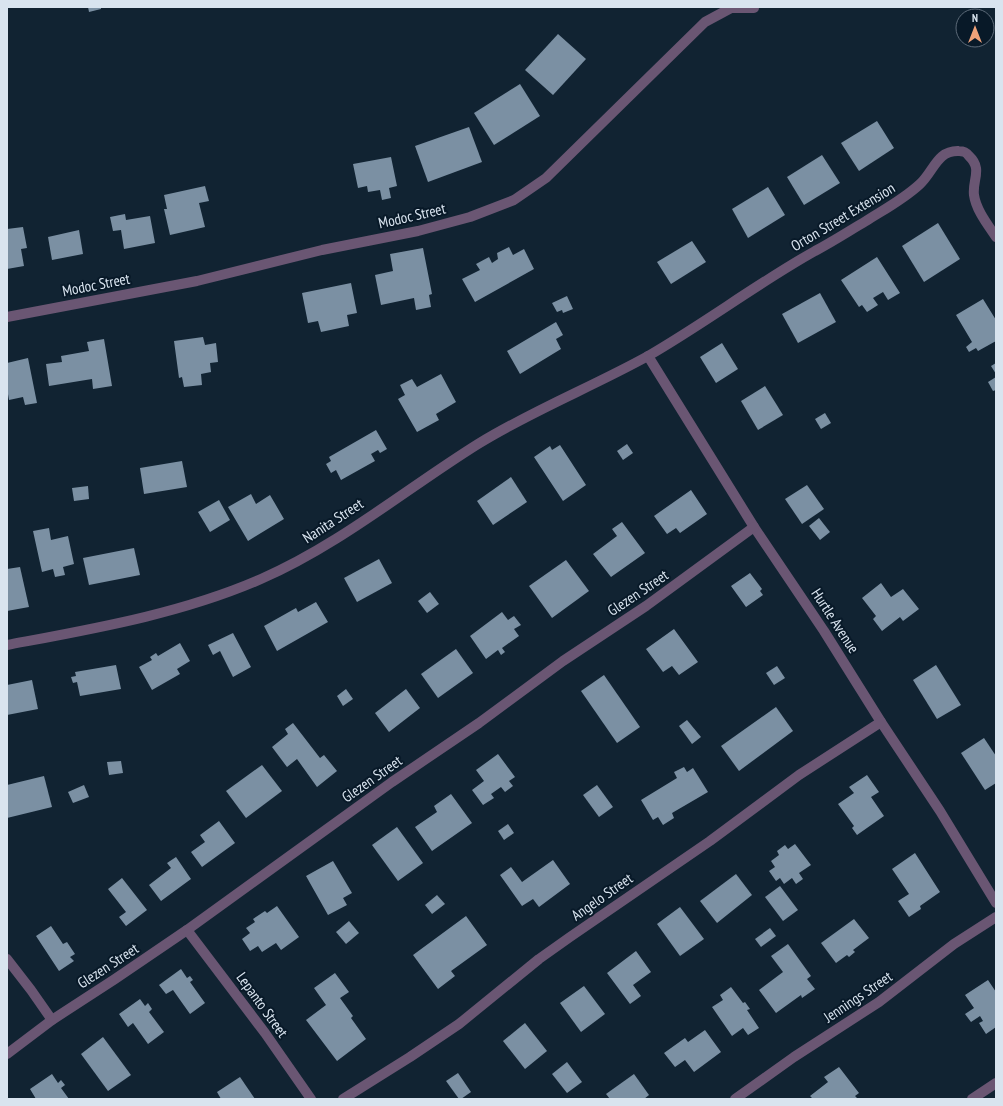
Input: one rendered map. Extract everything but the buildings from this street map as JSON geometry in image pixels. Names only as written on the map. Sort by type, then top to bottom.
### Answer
[{"type":"street","name":"Modoc Street","points":[[7,317],[197,280],[322,250],[418,231],[470,217],[514,200],[546,178],[705,22],[731,8],[754,8]]},
{"type":"street","name":"Orton Street Extension","points":[[648,356],[768,278],[833,242],[907,196],[925,179],[942,155],[949,152],[965,152],[973,161],[976,167],[977,176],[974,194],[978,209],[996,237]]},
{"type":"street","name":"Hurtle Avenue","points":[[648,356],[754,527],[824,631],[881,722],[940,810],[996,903]]},
{"type":"street","name":"Nanita Street","points":[[7,645],[78,631],[160,612],[214,597],[262,579],[337,538],[427,476],[508,426],[648,356]]},
{"type":"street","name":"Glezen Street","points":[[7,1054],[52,1020],[116,979],[187,930],[392,782],[479,723],[563,661],[646,606],[754,527]]},
{"type":"street","name":"Angelo Street","points":[[343,1099],[459,1024],[570,937],[710,841],[799,775],[881,722]]},
{"type":"street","name":"Jennings Street","points":[[735,1099],[794,1057],[879,1002],[954,944],[996,917]]},
{"type":"street","name":"Lepanto Street","points":[[187,930],[260,1027],[311,1099]]},
{"type":"street","points":[[7,959],[52,1020]]},
{"type":"street","points":[[972,1099],[996,1083]]}]
